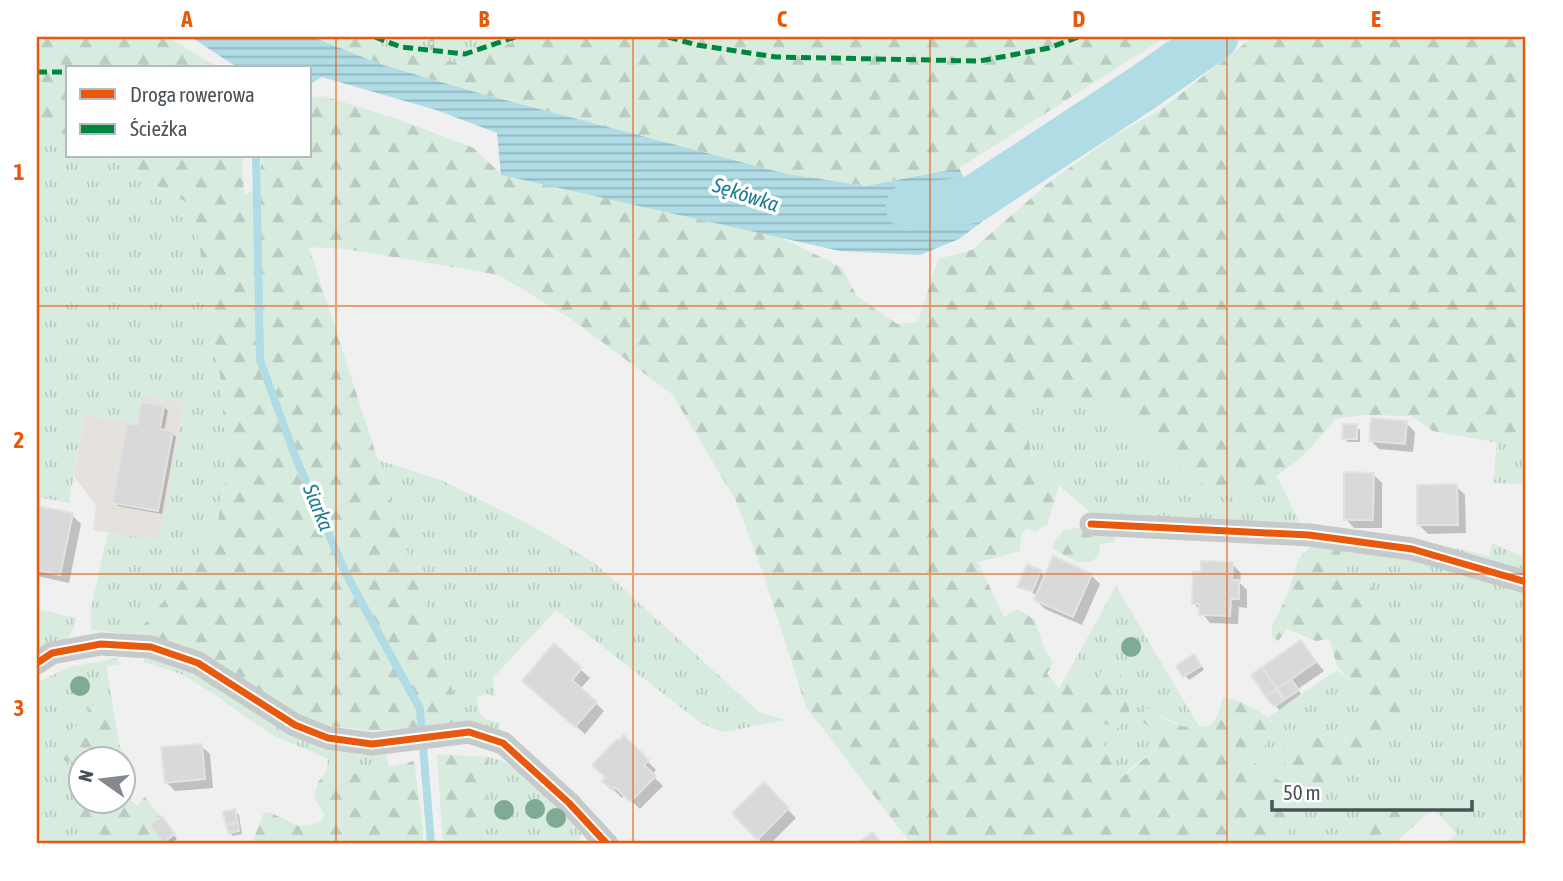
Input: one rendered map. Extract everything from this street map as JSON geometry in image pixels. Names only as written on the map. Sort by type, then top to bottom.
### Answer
[{"type":"street","points":[[1091,524],[1309,535],[1412,549],[1526,582]]},
{"type":"street","points":[[37,663],[52,653],[101,644],[151,647],[198,663],[295,725],[328,738],[372,744],[469,732],[503,743],[569,803],[607,844]]},
{"type":"path","points":[[432,37],[432,50]]},
{"type":"shaded area","points":[[141,395],[184,403],[160,541],[93,530],[96,505],[74,477],[84,415],[136,422]]},
{"type":"green space","points":[[37,37],[167,37],[216,66],[66,66],[66,136],[49,126],[37,123]]},
{"type":"green space","points":[[313,37],[357,37],[398,52],[466,64],[525,37],[1166,37],[959,168],[866,186],[787,174],[482,94],[380,64]]},
{"type":"green space","points":[[357,37],[526,38],[466,64],[398,52]]},
{"type":"green space","points":[[1253,37],[1526,37],[1526,448],[1433,431],[1412,416],[1361,415],[1336,419],[1302,457],[1260,489],[1211,491],[1101,401],[1048,406],[1008,405],[1028,438],[1034,464],[1059,486],[1047,525],[1035,532],[1026,528],[1021,536],[1020,551],[978,562],[1004,617],[1017,609],[1035,620],[1043,645],[1053,663],[1047,674],[1059,688],[1074,682],[1082,684],[1095,681],[1108,663],[1121,666],[1121,676],[1113,695],[1119,699],[1131,694],[1129,711],[1119,728],[1101,723],[1091,727],[1106,748],[1121,778],[1159,747],[1156,732],[1143,722],[1146,708],[1178,725],[1193,727],[1212,724],[1223,697],[1252,707],[1276,725],[1261,752],[1250,755],[1265,772],[1286,783],[1289,769],[1281,756],[1289,729],[1309,733],[1332,745],[1344,745],[1350,731],[1347,722],[1352,716],[1366,716],[1369,707],[1362,700],[1365,687],[1343,674],[1334,657],[1330,639],[1316,641],[1287,629],[1278,641],[1272,635],[1272,626],[1287,596],[1299,558],[1314,543],[1341,548],[1339,567],[1359,577],[1382,595],[1405,636],[1405,702],[1396,734],[1365,745],[1337,778],[1314,799],[1278,844],[911,844],[806,707],[762,570],[735,499],[672,394],[571,319],[499,275],[346,249],[309,247],[463,723],[371,731],[321,725],[265,699],[201,657],[135,635],[185,576],[217,526],[227,471],[221,382],[193,206],[107,158],[242,158],[244,195],[258,188],[262,158],[312,158],[312,98],[323,96],[397,119],[474,148],[502,175],[776,235],[841,267],[857,296],[897,324],[918,322],[938,259],[972,250],[1047,184],[1117,134],[1160,110]]},
{"type":"green space","points":[[37,123],[49,126],[66,136],[66,158],[106,158],[193,206],[221,382],[227,471],[217,526],[185,576],[135,635],[91,630],[91,608],[108,532],[160,540],[184,403],[141,395],[136,422],[84,415],[69,503],[37,497]]},
{"type":"green space","points":[[1101,400],[1211,491],[1260,489],[1277,476],[1304,532],[1090,520],[1089,511],[1034,464],[1032,451],[1007,405],[1048,406]]},
{"type":"green space","points":[[1497,441],[1526,448],[1526,484],[1493,483]]},
{"type":"green space","points":[[378,460],[441,480],[523,521],[595,563],[759,712],[786,720],[723,732],[702,724],[556,610],[493,678],[495,697],[487,694],[477,697],[482,715],[499,722],[500,729],[463,723]]},
{"type":"green space","points":[[1086,527],[1117,532],[1114,542],[1100,544],[1099,554],[1092,562],[1077,562],[1053,549],[1055,540],[1064,530]]},
{"type":"green space","points":[[1433,543],[1490,556],[1492,543],[1526,558],[1526,579]]},
{"type":"green space","points":[[1341,548],[1414,557],[1526,590],[1526,836],[1518,844],[1446,844],[1457,834],[1434,809],[1425,816],[1422,805],[1394,807],[1383,812],[1346,844],[1278,844],[1314,799],[1337,778],[1365,744],[1396,734],[1405,702],[1405,636],[1359,577],[1339,567]]},
{"type":"green space","points":[[1116,586],[1200,728],[1185,727],[1146,709],[1159,747],[1121,778],[1106,748],[1090,727],[1101,723],[1119,699],[1113,695],[1121,676],[1059,689]]},
{"type":"green space","points":[[37,609],[76,618],[68,638],[37,655]]},
{"type":"green space","points":[[144,657],[183,668],[209,681],[307,740],[359,755],[386,753],[389,767],[364,776],[327,770],[328,759],[270,734],[214,694],[181,674],[144,662]]},
{"type":"green space","points":[[117,658],[120,664],[107,666],[111,696],[90,708],[76,727],[59,733],[66,744],[66,814],[84,814],[87,839],[101,844],[37,844],[37,682],[71,667]]},
{"type":"green space","points":[[1337,670],[1365,687],[1369,707],[1366,716],[1352,716],[1350,731],[1343,745],[1332,745],[1309,733],[1289,769],[1287,783],[1266,772],[1250,754],[1261,752],[1276,725],[1268,717]]},
{"type":"green space","points":[[111,696],[120,744],[66,744],[66,761],[60,760],[55,749],[59,733],[76,727],[90,708]]},
{"type":"green space","points":[[437,754],[489,757],[483,844],[443,844]]},
{"type":"green space","points":[[489,757],[517,769],[541,788],[582,834],[579,844],[483,844]]},
{"type":"green space","points":[[414,761],[423,844],[252,844],[264,812],[299,826],[319,823],[325,815],[314,799],[318,782],[327,770],[364,776],[369,772]]},
{"type":"green space","points":[[145,797],[160,817],[149,825],[162,843],[174,836],[178,844],[101,844],[87,839],[73,822],[77,814],[136,814],[136,805]]},
{"type":"green space","points":[[1406,801],[1422,805],[1425,816],[1397,841],[1385,844],[1346,844],[1373,819]]},
{"type":"water","points":[[191,37],[313,37],[380,64],[482,94],[787,174],[866,186],[959,168],[983,221],[959,239],[920,255],[840,251],[501,175],[497,133],[436,110],[322,77],[312,83],[312,66],[232,64]]},
{"type":"building","points":[[141,402],[164,406],[160,429],[173,431],[158,511],[112,503],[127,423],[137,425]]},
{"type":"building","points":[[1371,418],[1407,421],[1405,444],[1369,441]]},
{"type":"building","points":[[1343,424],[1357,424],[1357,439],[1342,439]]},
{"type":"building","points":[[1344,472],[1374,473],[1373,520],[1344,520]]},
{"type":"building","points":[[1457,484],[1458,525],[1417,525],[1417,485]]},
{"type":"building","points":[[37,506],[73,513],[60,575],[37,570]]},
{"type":"building","points":[[1053,556],[1092,574],[1073,617],[1034,600]]},
{"type":"building","points":[[1201,561],[1233,562],[1232,580],[1239,580],[1239,599],[1231,599],[1230,616],[1199,615],[1199,604],[1192,604],[1193,572],[1201,572]]},
{"type":"building","points":[[1027,564],[1041,570],[1032,592],[1017,587]]},
{"type":"building","points":[[1301,640],[1316,662],[1277,689],[1262,667]]},
{"type":"building","points":[[554,643],[582,668],[572,680],[597,702],[575,727],[522,681]]},
{"type":"building","points":[[1194,654],[1201,666],[1183,677],[1176,666]]},
{"type":"building","points":[[1262,667],[1277,689],[1266,697],[1251,675]]},
{"type":"building","points":[[1291,679],[1299,690],[1284,700],[1277,689]]},
{"type":"building","points":[[1277,689],[1284,700],[1274,707],[1266,697]]},
{"type":"building","points":[[624,735],[649,760],[644,765],[656,776],[630,802],[615,787],[613,791],[602,781],[605,777],[592,765]]},
{"type":"building","points":[[202,744],[205,779],[165,783],[161,747]]},
{"type":"building","points":[[764,782],[789,808],[757,840],[732,813]]},
{"type":"building","points":[[235,809],[238,822],[226,825],[223,812]]},
{"type":"building","points":[[162,816],[175,834],[163,843],[150,825]]},
{"type":"building","points":[[238,822],[239,831],[228,833],[226,825]]},
{"type":"building","points":[[873,832],[881,844],[856,844]]},
{"type":"waterway","name":"Sękówka","points":[[909,207],[972,200],[1215,37]]},
{"type":"waterway","name":"Siarka","points":[[256,158],[260,360],[295,456],[345,572],[420,709],[431,844]]},
{"type":"marked path","points":[[375,37],[401,47],[465,54],[515,37]]},
{"type":"marked path","points":[[668,37],[697,45],[776,57],[980,61],[1049,48],[1078,37]]},
{"type":"marked path","points":[[37,72],[66,72]]},
{"type":"cycle path","points":[[1091,524],[1309,535],[1412,549],[1526,582]]},
{"type":"cycle path","points":[[37,663],[52,653],[101,644],[151,647],[198,663],[295,725],[328,738],[372,744],[469,732],[503,743],[569,803],[607,844]]}]
